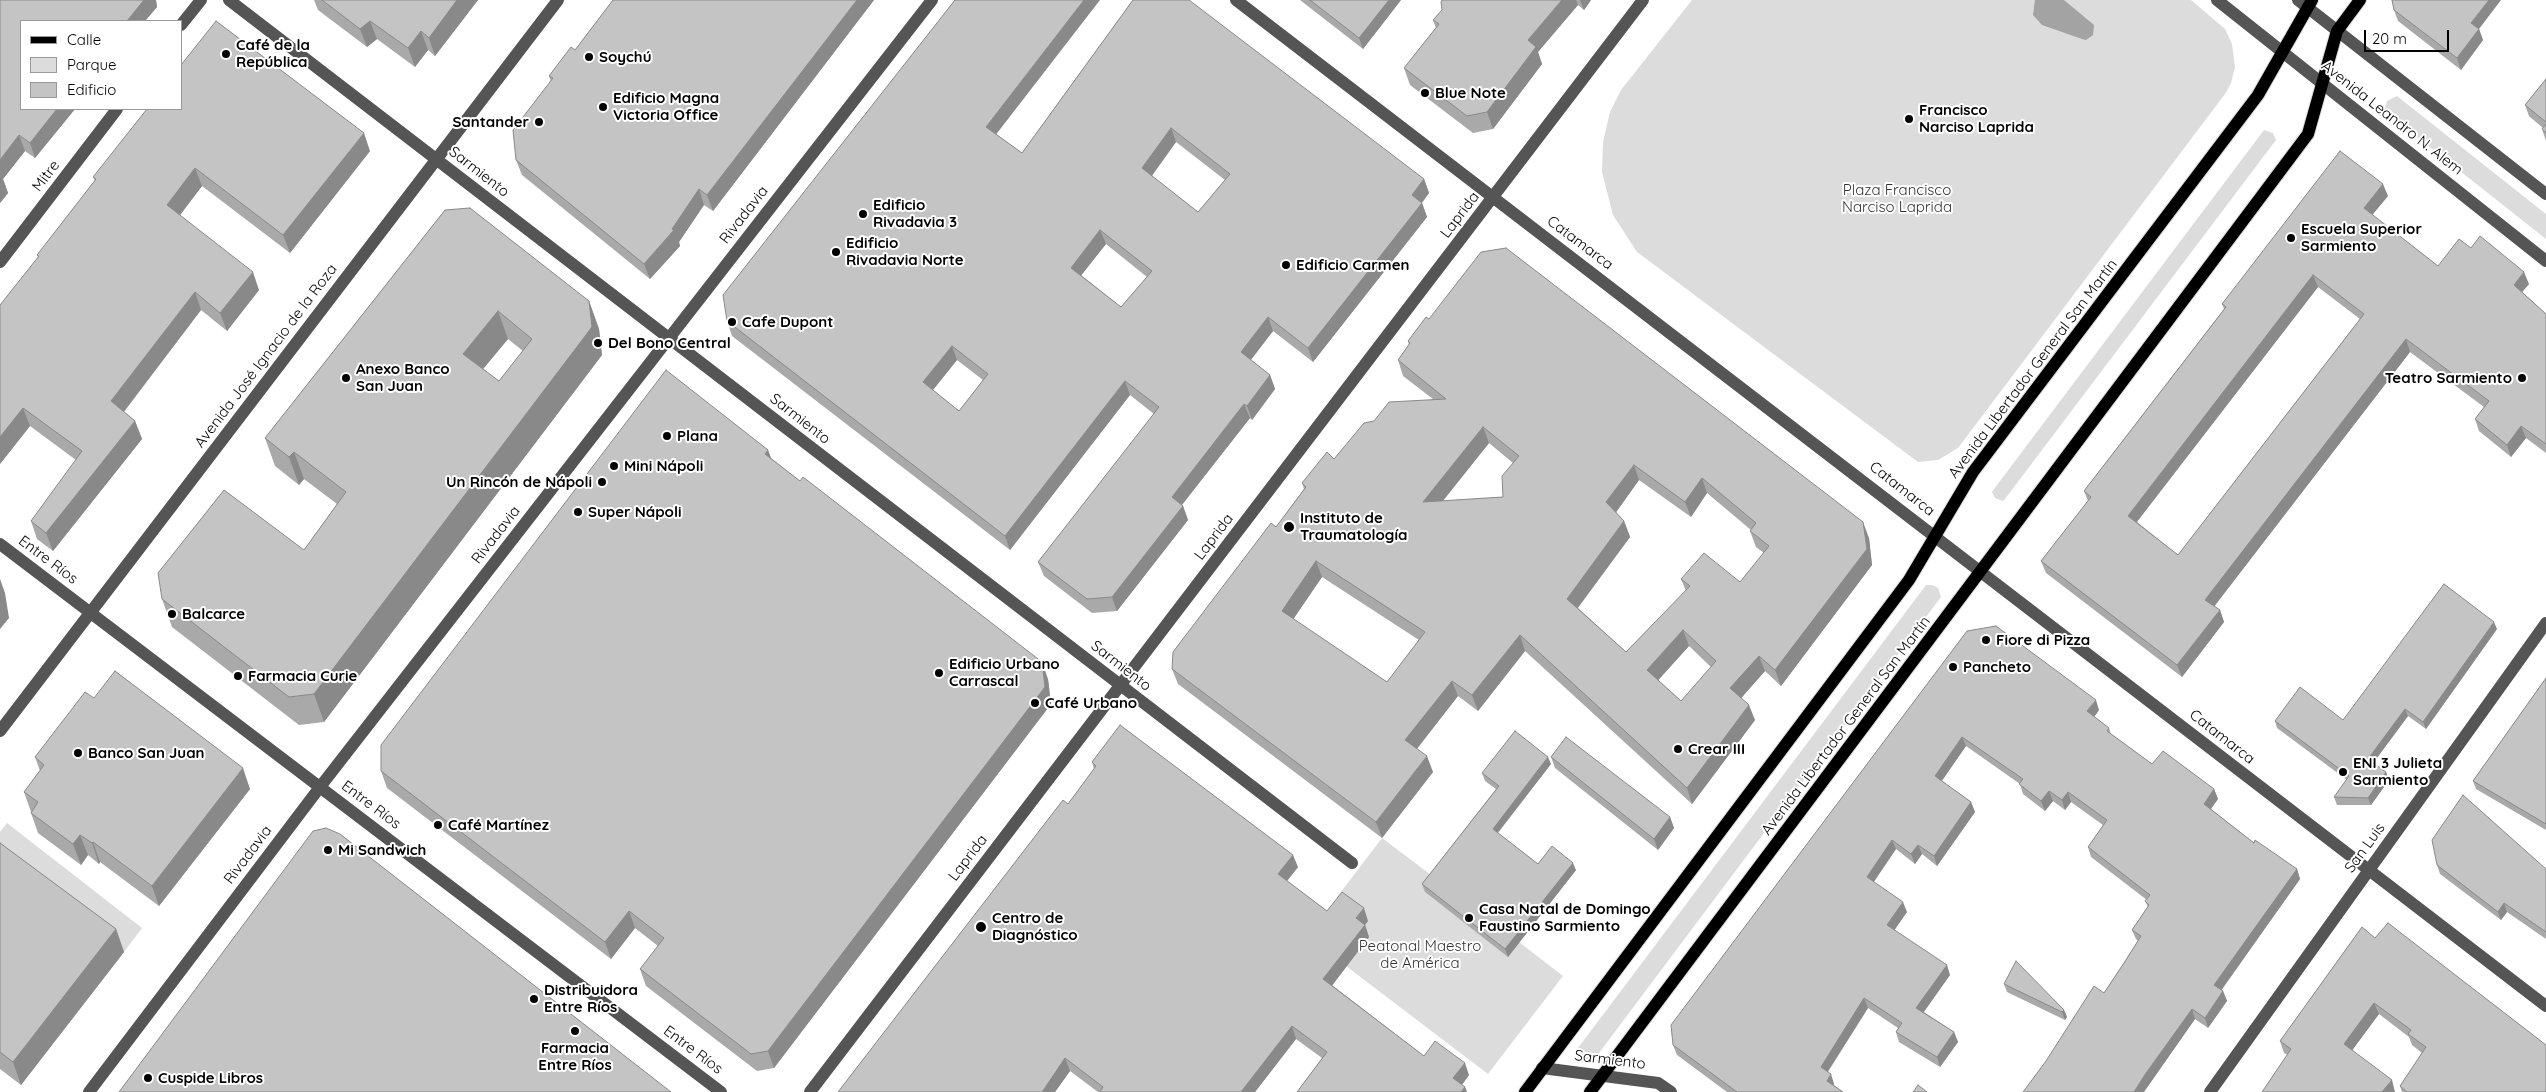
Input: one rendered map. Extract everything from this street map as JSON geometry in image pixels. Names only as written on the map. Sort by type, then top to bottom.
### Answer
[{"type":"main road","name":"Avenida Libertador General San Martín","points":[[1590,1092],[2308,134],[2337,31],[2360,0]]},
{"type":"main road","name":"Avenida Libertador General San Martín","points":[[1525,1092],[1909,580],[1974,472],[2258,96],[2306,2]]},
{"type":"street","points":[[182,24],[201,0]]},
{"type":"street","name":"Sarmiento","points":[[229,0],[1120,686],[1352,862]]},
{"type":"street","name":"Avenida José Ignacio de la Roza","points":[[0,731],[558,0]]},
{"type":"street","name":"Rivadavia","points":[[89,1092],[320,787],[932,0]]},
{"type":"street","name":"Catamarca","points":[[1236,0],[2546,1006]]},
{"type":"street","name":"Laprida","points":[[810,1092],[1643,0]]},
{"type":"street","name":"Avenida Leandro N. Alem","points":[[2217,0],[2546,261]]},
{"type":"street","points":[[2306,2],[2337,31],[2546,194]]},
{"type":"street","name":"Mitre","points":[[0,262],[117,110]]},
{"type":"street","name":"Entre Ríos","points":[[0,544],[721,1092]]},
{"type":"street","name":"San Luis","points":[[2210,1092],[2546,623]]},
{"type":"street","name":"Sarmiento","points":[[1542,1068],[1658,1083],[1671,1092]]},
{"type":"green space","name":"Plaza Francisco Narciso Laprida","points":[[1692,0],[2191,0],[2225,29],[2232,44],[2235,67],[2231,83],[2225,94],[1958,448],[1938,460],[1918,462],[1637,252],[1613,215],[1602,172],[1603,142],[1610,112],[1621,90]]},
{"type":"green space","points":[[2397,96],[2546,214],[2546,239],[2384,111],[2387,101]]},
{"type":"green space","points":[[2264,130],[2273,133],[2276,140],[2005,499],[2003,501],[1995,498],[1992,492],[1994,489]]},
{"type":"green space","points":[[1926,585],[1938,588],[1941,597],[1593,1061],[1583,1059],[1578,1048]]},
{"type":"green space","points":[[7,823],[142,928],[124,952],[0,860],[0,832]]},
{"type":"green space","name":"Peatonal Maestro de América","points":[[1382,838],[1435,878],[1425,892],[1508,956],[1519,942],[1563,976],[1488,1074],[1338,960],[1368,921],[1337,897]]},
{"type":"shaded area","points":[[2035,0],[2064,0],[2094,25],[2093,35],[2086,40],[2042,25],[2033,15]]},
{"type":"building","points":[[0,0],[144,0],[128,20],[20,20],[20,110],[56,110],[30,143],[19,135],[0,160]]},
{"type":"building","points":[[322,0],[457,0],[429,38],[421,31],[408,48],[370,21],[360,29]]},
{"type":"building","points":[[613,0],[857,0],[707,195],[699,189],[672,229],[674,230],[644,264],[516,160],[513,130],[553,78],[549,76],[571,47],[575,50]]},
{"type":"building","points":[[955,0],[1084,0],[986,127],[1022,153],[1133,0],[1189,0],[1424,179],[1412,195],[1422,203],[1308,348],[1268,317],[1241,352],[1270,375],[1247,406],[1244,404],[1172,497],[1183,506],[1112,597],[1087,599],[1038,562],[1159,407],[1125,381],[1005,536],[727,321],[723,295]],"holes":[[[1171,128],[1230,174],[1198,212],[1142,168]],[[1100,230],[1152,271],[1121,307],[1071,268]],[[952,346],[988,374],[959,411],[923,382]]]},
{"type":"building","points":[[1310,0],[1389,0],[1359,38]]},
{"type":"building","points":[[1442,0],[1562,0],[1528,40],[1536,47],[1487,112],[1467,116],[1404,68],[1439,24],[1433,20],[1442,10]]},
{"type":"building","points":[[2392,0],[2489,0],[2471,23],[2479,29],[2457,58],[2394,10]]},
{"type":"building","points":[[216,21],[364,133],[283,235],[195,168],[167,205],[253,272],[220,313],[195,292],[111,401],[135,421],[46,533],[31,521],[82,451],[23,408],[0,437],[0,305],[96,179],[93,177],[146,110],[182,110],[182,64]]},
{"type":"building","points":[[2546,79],[2546,122],[2525,105]]},
{"type":"building","points":[[2546,124],[2546,133],[2542,129]]},
{"type":"building","points":[[2340,151],[2383,184],[2364,208],[2438,266],[2459,239],[2471,248],[2480,236],[2524,272],[2514,285],[2546,314],[2546,444],[2521,426],[2507,445],[2475,419],[2489,401],[2406,339],[2205,600],[2220,610],[2177,665],[2041,561],[2091,497],[2084,491],[2226,307],[2222,304]],"holes":[[[2313,275],[2364,314],[2178,555],[2128,516]]]},
{"type":"building","points":[[470,208],[589,301],[592,327],[314,694],[289,697],[162,599],[158,573],[224,490],[304,550],[346,492],[294,452],[289,457],[265,438],[445,210]],"holes":[[[498,311],[532,339],[499,381],[463,354]]]},
{"type":"building","points":[[1506,248],[1863,522],[1867,549],[1775,670],[1759,656],[1730,688],[1749,705],[1687,788],[1520,635],[1472,695],[1452,681],[1405,740],[1427,756],[1376,822],[1172,669],[1173,652],[1271,523],[1276,527],[1306,487],[1302,483],[1327,452],[1334,459],[1364,423],[1374,421],[1389,402],[1446,399],[1398,360],[1410,343],[1408,341],[1426,317],[1429,319],[1481,252]],"holes":[[[1483,427],[1519,456],[1502,476],[1503,497],[1423,502]],[[1634,465],[1685,502],[1702,478],[1756,523],[1750,531],[1769,546],[1740,582],[1704,553],[1681,579],[1690,586],[1626,652],[1567,599],[1624,521],[1606,502]],[[1316,561],[1425,632],[1387,682],[1282,611]],[[1683,630],[1716,661],[1681,701],[1647,670]]]},
{"type":"building","points":[[666,370],[768,450],[765,454],[800,481],[803,477],[1042,662],[1045,687],[768,1051],[751,1054],[640,969],[664,938],[629,911],[605,942],[381,771],[381,745]]},
{"type":"building","points":[[2444,584],[2494,622],[2423,722],[2405,709],[2368,759],[2386,772],[2368,798],[2334,797],[2349,776],[2275,721],[2300,687],[2343,720]]},
{"type":"building","points":[[1996,626],[2096,700],[2087,711],[2109,728],[2107,731],[2152,764],[2163,751],[2214,789],[2204,804],[2254,843],[2255,840],[2297,869],[2214,985],[2223,991],[2205,1018],[2192,1009],[2134,1092],[2023,1092],[2046,1061],[2094,986],[2104,993],[2124,963],[2141,936],[2132,930],[2149,905],[2145,901],[2150,895],[2088,847],[2107,820],[2068,792],[2062,800],[2049,791],[2041,801],[2019,784],[2023,779],[1962,737],[1935,776],[1971,802],[1934,856],[1918,845],[1911,854],[1892,840],[1867,877],[1903,902],[1887,925],[1947,965],[1916,1008],[1954,1032],[1937,1057],[1896,1032],[1902,1023],[1864,998],[1821,1067],[1831,1074],[1827,1081],[1843,1092],[1737,1092],[1673,1045],[1671,1025],[1967,631]]},
{"type":"building","points":[[115,671],[243,768],[152,886],[93,842],[80,835],[73,844],[31,813],[38,802],[24,792],[44,765],[35,757],[85,692],[94,698]]},
{"type":"building","points":[[2546,678],[2546,824],[2473,781]]},
{"type":"building","points":[[1120,725],[1293,855],[1278,874],[1327,911],[1342,892],[1364,908],[1356,918],[1365,925],[1323,979],[1424,1056],[1435,1041],[1465,1063],[1453,1078],[1465,1087],[1461,1092],[1297,1092],[1327,1052],[1292,1026],[1241,1092],[1100,1092],[1103,1087],[1065,1058],[1042,1092],[838,1092],[1063,800],[1068,804],[1096,766],[1092,762]]},
{"type":"building","points":[[1515,731],[1548,757],[1493,829],[1538,864],[1552,846],[1573,863],[1505,949],[1422,884],[1499,786],[1482,773]]},
{"type":"building","points":[[1566,737],[1670,817],[1654,839],[1551,757]]},
{"type":"building","points":[[2463,795],[2546,869],[2546,932],[2504,903],[2498,912],[2437,865],[2432,840]]},
{"type":"building","points":[[326,828],[340,834],[671,1092],[119,1092],[313,831]]},
{"type":"building","points":[[0,843],[116,929],[13,1062],[0,1052]]},
{"type":"building","points":[[2388,923],[2546,1045],[2546,1092],[2407,1092],[2400,1086],[2426,1047],[2408,1034],[2411,1030],[2374,1003],[2344,1044],[2392,1080],[2382,1092],[2262,1092],[2291,1049],[2280,1041],[2362,927],[2375,938]]},
{"type":"building","points":[[2016,961],[2064,1010],[2062,1012],[2004,984]]},
{"type":"building","points":[[1918,1085],[1927,1092],[1913,1092]]},
{"type":"place","name":"Café de la República","points":[[226,54]]},
{"type":"place","name":"Soychú","points":[[589,57]]},
{"type":"place","name":"Blue Note","points":[[1425,93]]},
{"type":"place","name":"Edificio Magna Victoria Office","points":[[603,107]]},
{"type":"place","name":"Francisco Narciso Laprida","points":[[1909,119]]},
{"type":"place","name":"Santander","points":[[539,122]]},
{"type":"place","name":"Edificio Rivadavia 3","points":[[863,214]]},
{"type":"place","name":"Escuela Superior Sarmiento","points":[[2291,238]]},
{"type":"place","name":"Edificio Rivadavia Norte","points":[[836,252]]},
{"type":"place","name":"Edificio Carmen","points":[[1286,265]]},
{"type":"place","name":"Cafe Dupont","points":[[732,322]]},
{"type":"place","name":"Del Bono Central","points":[[598,343]]},
{"type":"place","name":"Anexo Banco San Juan","points":[[346,378]]},
{"type":"place","name":"Teatro Sarmiento","points":[[2522,378]]},
{"type":"place","name":"Plana","points":[[667,436]]},
{"type":"place","name":"Mini Nápoli","points":[[614,466]]},
{"type":"place","name":"Un Rincón de Nápoli","points":[[602,482]]},
{"type":"place","name":"Super Nápoli","points":[[578,512]]},
{"type":"place","name":"Instituto de Traumatología","points":[[1289,527]]},
{"type":"place","name":"Balcarce","points":[[172,614]]},
{"type":"place","name":"Fiore di Pizza","points":[[1986,640]]},
{"type":"place","name":"Pancheto","points":[[1953,667]]},
{"type":"place","name":"Edificio Urbano Carrascal","points":[[939,673]]},
{"type":"place","name":"Farmacia Curie","points":[[238,676]]},
{"type":"place","name":"Café Urbano","points":[[1035,703]]},
{"type":"place","name":"Crear III","points":[[1678,749]]},
{"type":"place","name":"Banco San Juan","points":[[78,753]]},
{"type":"place","name":"ENI 3 Julieta Sarmiento","points":[[2343,772]]},
{"type":"place","name":"Café Martínez","points":[[438,825]]},
{"type":"place","name":"Mi Sandwich","points":[[328,850]]},
{"type":"place","name":"Casa Natal de Domingo Faustino Sarmiento","points":[[1469,918]]},
{"type":"place","name":"Centro de Diagnóstico","points":[[981,927]]},
{"type":"place","name":"Distribuidora Entre Ríos","points":[[534,999]]},
{"type":"place","name":"Farmacia Entre Ríos","points":[[575,1031]]},
{"type":"place","name":"Cuspide Libros","points":[[148,1078]]}]
